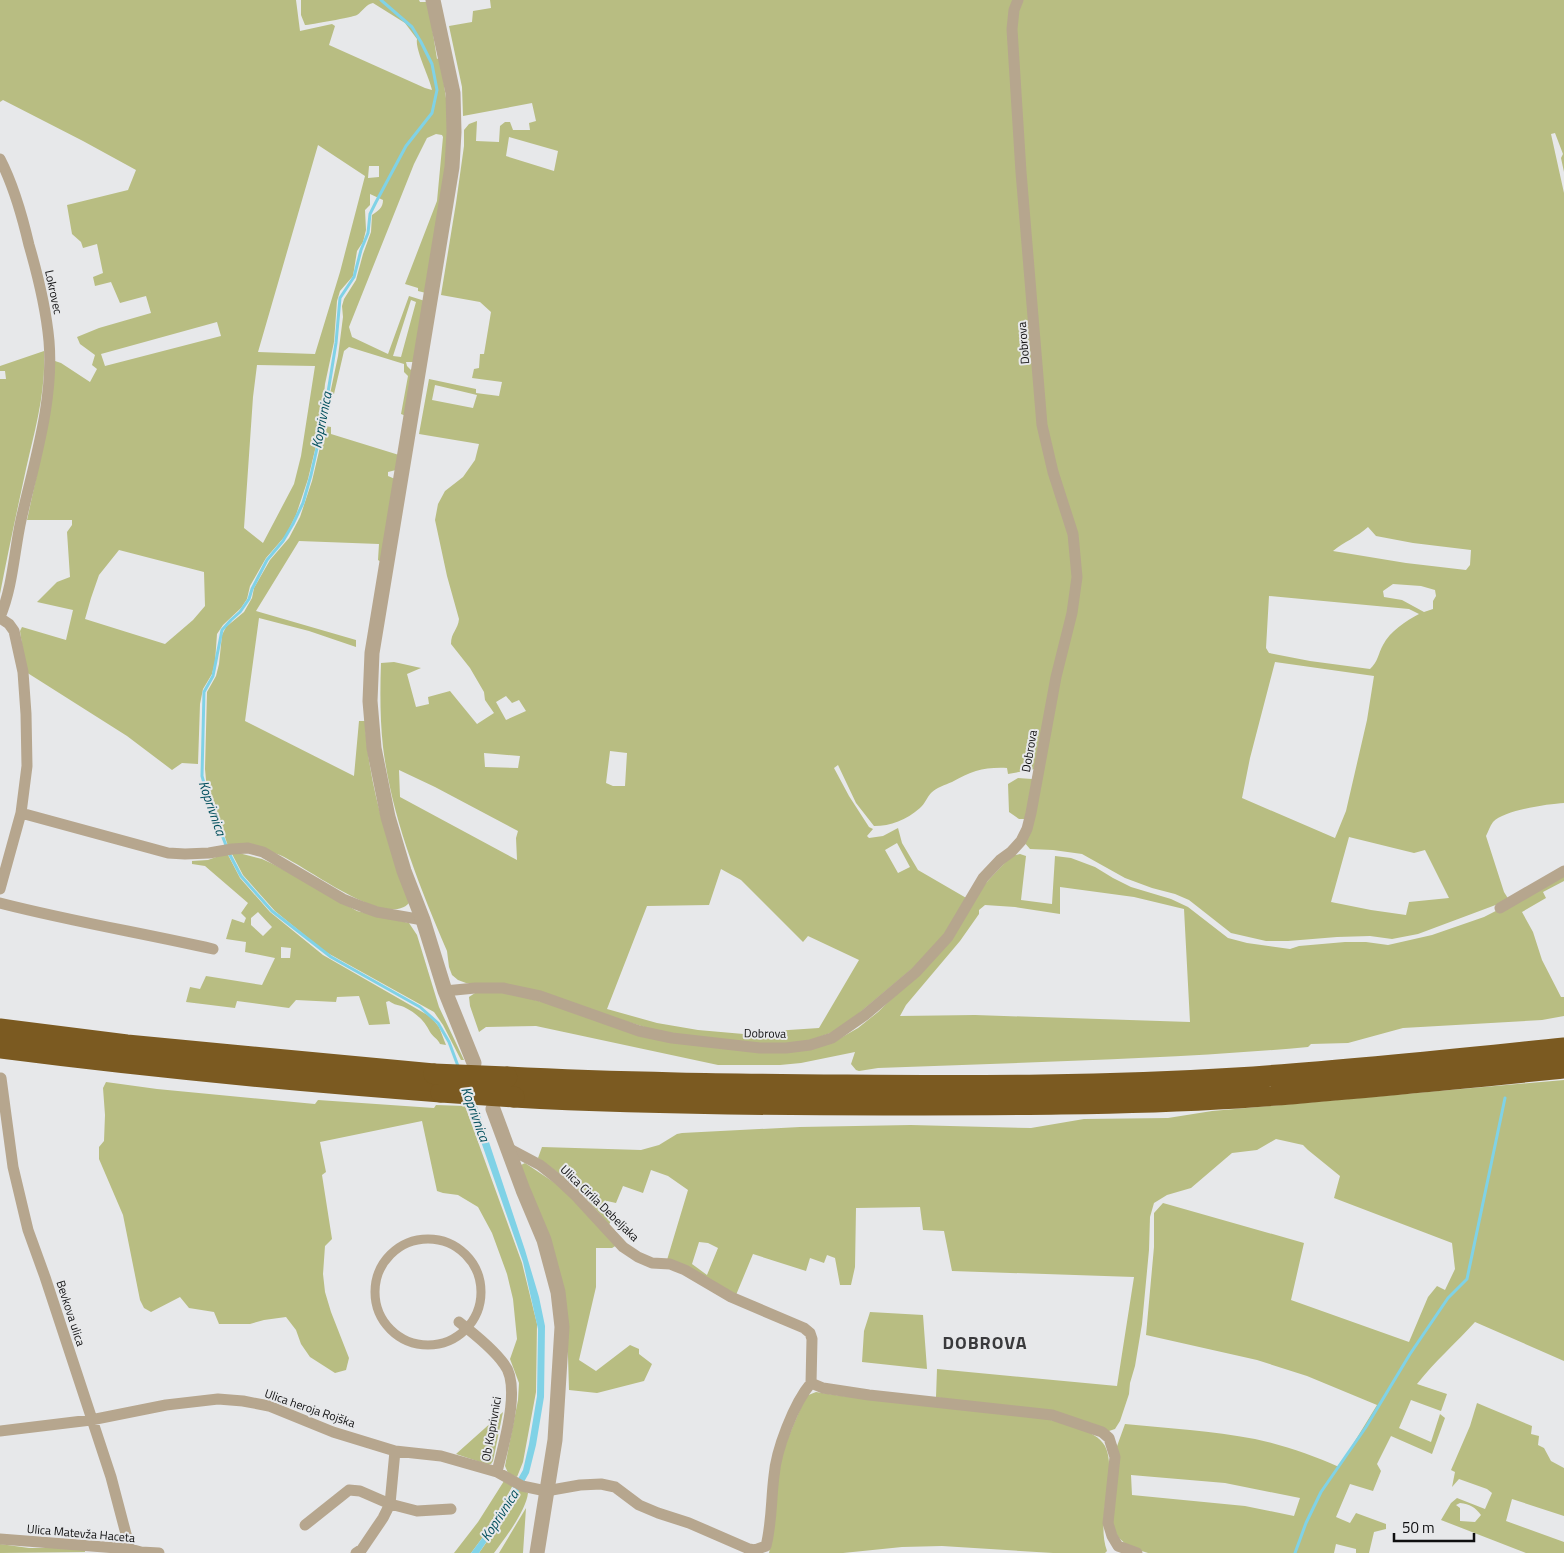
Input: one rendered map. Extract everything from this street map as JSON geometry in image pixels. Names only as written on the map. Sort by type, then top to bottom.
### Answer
[{"type":"highway","points":[[0,1029],[437,1083]]},
{"type":"highway","points":[[0,1048],[124,1064],[276,1080],[437,1083],[511,1087],[599,1082],[917,1086],[1087,1084],[1244,1077],[1410,1064],[1564,1048]]},
{"type":"highway","points":[[511,1087],[598,1102],[1079,1104],[1254,1096],[1564,1068]]},
{"type":"street","points":[[433,0],[453,94],[454,132],[452,167],[374,645],[370,701],[374,748],[386,807],[404,871],[423,920],[445,991],[474,1063]]},
{"type":"street","name":"Dobrova","points":[[445,991],[503,988],[540,996],[639,1031],[672,1038],[760,1048],[786,1048],[810,1045],[832,1038],[859,1020],[916,972],[948,937],[983,878],[1000,860],[1012,852],[1021,841],[1027,829],[1037,784],[1056,677],[1072,613],[1077,577],[1073,534],[1053,472],[1042,425],[1021,172],[1012,29],[1014,10],[1018,0]]},
{"type":"street","name":"Lokrovec","points":[[0,159],[20,208],[45,312],[49,342],[48,396],[8,596],[0,617]]},
{"type":"street","points":[[0,617],[10,624],[14,631],[25,684],[27,766],[21,814],[0,889]]},
{"type":"street","points":[[21,814],[168,853],[209,853],[248,848],[263,852],[350,902],[377,912],[423,920]]},
{"type":"street","points":[[1500,908],[1564,871]]},
{"type":"street","points":[[0,903],[45,915],[123,929],[213,949]]},
{"type":"street","name":"Bevkova ulica","points":[[0,1078],[13,1167],[28,1230],[111,1476],[131,1551]]},
{"type":"street","points":[[493,1108],[523,1190],[544,1240],[558,1292],[562,1327],[557,1423],[537,1553]]},
{"type":"street","name":"Ulica Cirila Debeljaka","points":[[508,1148],[540,1165],[559,1180],[623,1247],[638,1257],[652,1263],[670,1264],[685,1270],[732,1297],[804,1328],[810,1333],[812,1339],[811,1383]]},
{"type":"street","points":[[427,1238],[448,1242],[466,1253],[478,1270],[482,1290],[479,1311],[463,1325],[450,1341],[430,1346],[409,1342],[391,1331],[379,1314],[374,1293],[378,1272],[389,1255],[406,1242],[427,1238]]},
{"type":"street","name":"Ob Koprivnici","points":[[463,1325],[505,1365],[511,1384],[511,1410],[501,1475]]},
{"type":"street","points":[[546,1491],[580,1484],[601,1484],[614,1487],[639,1505],[658,1514],[689,1523],[749,1549],[756,1550],[762,1548],[766,1546],[768,1538],[774,1475],[780,1448],[798,1401],[811,1383],[823,1388],[869,1395],[1052,1415],[1102,1432],[1109,1438],[1115,1457],[1108,1523],[1112,1536],[1118,1546],[1138,1553]]},
{"type":"street","name":"Ulica heroja Rojška","points":[[0,1431],[92,1420],[166,1405],[218,1399],[243,1401],[269,1406],[333,1432],[395,1451],[440,1456],[501,1475],[522,1486],[546,1491]]},
{"type":"street","points":[[356,1553],[362,1549],[390,1504],[395,1451]]},
{"type":"street","points":[[305,1525],[349,1490],[360,1491],[390,1504],[417,1511],[451,1509]]},
{"type":"street","name":"Ulica Matevža Haceta","points":[[0,1540],[159,1553]]},
{"type":"green space","points":[[0,0],[296,0],[300,31],[332,24],[335,26],[329,45],[432,90],[418,50],[417,39],[405,23],[373,3],[366,6],[357,15],[305,25],[301,15],[301,0],[419,0],[420,2],[427,2],[429,8],[437,59],[440,57],[448,112],[446,166],[426,293],[405,284],[437,201],[443,137],[436,134],[427,138],[414,164],[349,327],[352,337],[388,354],[409,296],[425,301],[415,362],[406,362],[413,372],[406,416],[401,414],[408,376],[404,372],[404,364],[349,347],[344,351],[334,394],[330,394],[338,356],[343,317],[342,306],[344,299],[356,280],[371,232],[372,215],[380,209],[383,203],[383,200],[370,194],[370,205],[365,210],[366,230],[363,242],[357,251],[353,276],[340,291],[337,301],[334,342],[325,384],[321,425],[308,479],[296,515],[286,535],[266,558],[250,586],[247,599],[241,608],[223,625],[217,634],[215,662],[212,674],[203,689],[200,704],[198,764],[182,763],[172,770],[127,736],[26,672],[20,631],[22,627],[66,640],[73,610],[37,602],[57,582],[70,577],[67,532],[72,525],[72,520],[27,520],[48,423],[55,361],[90,382],[97,369],[92,365],[95,355],[80,344],[77,337],[99,328],[151,313],[146,296],[120,303],[111,282],[95,286],[93,277],[103,273],[97,244],[83,248],[81,242],[72,234],[67,205],[128,190],[136,170],[3,100],[0,102]],"holes":[[[318,145],[365,176],[340,272],[315,354],[258,352]],[[369,166],[379,166],[379,177],[368,178]],[[411,300],[416,302],[401,357],[393,356]],[[217,322],[221,336],[105,366],[101,354]],[[257,365],[315,366],[301,456],[294,484],[263,543],[244,528]],[[119,550],[204,572],[205,606],[193,620],[165,644],[85,619],[99,575]]]},
{"type":"green space","points":[[490,0],[1564,0],[1564,172],[1561,158],[1563,154],[1555,133],[1551,134],[1564,193],[1564,803],[1537,806],[1506,814],[1491,825],[1486,836],[1504,892],[1509,900],[1418,934],[1392,939],[1370,936],[1266,941],[1231,933],[1189,900],[1125,878],[1082,854],[1030,849],[1024,842],[1026,819],[1019,819],[1009,812],[1008,784],[1018,778],[1032,779],[1035,769],[1008,774],[1007,768],[992,768],[972,772],[936,789],[920,808],[904,819],[886,825],[874,826],[856,803],[838,765],[834,768],[849,796],[869,827],[873,829],[867,836],[869,838],[883,836],[898,828],[902,843],[918,870],[968,899],[939,946],[839,1030],[805,1042],[763,1045],[687,1037],[651,1029],[504,984],[466,983],[452,975],[447,951],[408,851],[387,774],[382,736],[381,663],[394,662],[421,668],[407,674],[416,707],[429,704],[428,697],[450,691],[477,724],[494,713],[485,700],[484,692],[470,668],[451,644],[459,619],[447,576],[435,520],[438,504],[445,491],[463,477],[475,460],[479,444],[419,434],[429,379],[476,389],[476,393],[499,396],[502,382],[472,378],[474,369],[479,368],[480,354],[484,354],[491,312],[480,302],[441,295],[464,146],[464,130],[469,124],[477,121],[476,141],[499,142],[500,126],[505,122],[510,122],[513,130],[530,130],[529,123],[536,121],[532,103],[463,116],[462,87],[449,26],[472,22],[473,11],[491,8]],"holes":[[[509,137],[558,151],[554,171],[506,156]],[[435,385],[477,395],[473,408],[432,400]],[[1368,527],[1376,536],[1413,543],[1471,550],[1470,565],[1466,570],[1406,563],[1333,551]],[[1393,584],[1421,586],[1435,590],[1436,596],[1433,601],[1433,609],[1424,612],[1402,600],[1384,597],[1383,591]],[[1269,596],[1409,609],[1419,614],[1404,623],[1390,635],[1383,645],[1375,664],[1370,669],[1269,653],[1266,648]],[[1275,662],[1374,676],[1367,720],[1346,811],[1335,838],[1242,798],[1250,758]],[[506,696],[512,703],[519,700],[526,711],[506,720],[496,702]],[[610,751],[627,753],[625,786],[613,786],[606,783]],[[484,753],[520,756],[518,768],[485,767]],[[399,770],[518,831],[516,838],[517,860],[400,797]],[[1349,837],[1414,853],[1425,850],[1449,898],[1409,902],[1406,915],[1331,902]],[[897,843],[910,867],[898,873],[885,850]],[[721,869],[741,880],[803,942],[808,936],[859,960],[819,1028],[759,1032],[755,1035],[698,1030],[657,1023],[607,1009],[647,906],[709,905]]]},
{"type":"green space","points":[[44,351],[39,411],[0,594],[0,379],[6,379],[5,371],[0,371],[0,366]]},
{"type":"green space","points":[[325,426],[331,427],[331,434],[399,455],[396,470],[388,472],[388,476],[395,479],[381,562],[378,560],[379,544],[299,541],[256,611],[356,640],[356,647],[309,631],[259,618],[245,721],[354,776],[359,721],[365,721],[370,768],[380,814],[409,903],[398,909],[382,908],[364,902],[277,854],[228,846],[206,780],[207,692],[216,676],[222,635],[226,627],[244,612],[252,598],[254,588],[270,560],[289,538],[300,517],[312,481]]},
{"type":"green space","points":[[231,852],[262,859],[275,865],[357,911],[409,923],[417,935],[439,1007],[464,1060],[461,1060],[434,1012],[324,951],[275,911],[243,875]]},
{"type":"green space","points":[[227,853],[240,878],[270,912],[323,955],[431,1017],[439,1027],[446,1045],[440,1044],[416,1014],[389,1001],[386,1002],[390,1024],[369,1025],[359,996],[337,997],[336,1002],[296,1000],[289,1008],[237,1001],[235,1008],[186,1002],[190,987],[200,989],[206,976],[262,985],[275,958],[245,952],[246,942],[226,939],[232,919],[244,923],[246,918],[241,913],[248,903],[205,866],[192,864],[192,861],[208,860]],"holes":[[[258,912],[272,927],[263,936],[251,925],[251,918]],[[281,947],[291,948],[290,958],[281,958]]]},
{"type":"green space","points":[[1020,854],[1026,856],[1021,900],[1052,904],[1055,856],[1071,858],[1095,867],[1131,887],[1171,899],[1188,907],[1228,938],[1247,943],[1290,949],[1299,946],[1345,942],[1388,945],[1432,935],[1484,917],[1564,876],[1564,881],[1543,892],[1546,898],[1522,912],[1533,932],[1542,960],[1561,997],[1564,997],[1564,1016],[1542,1020],[1403,1028],[1348,1043],[1311,1044],[1308,1047],[1147,1058],[878,1068],[859,1071],[851,1064],[855,1052],[801,1063],[780,1065],[718,1065],[536,1026],[486,1027],[479,1032],[470,1006],[469,997],[475,993],[507,993],[729,1049],[837,1040],[858,1028],[878,1012],[939,953],[983,886],[1011,856]],"holes":[[[1060,887],[1134,897],[1184,909],[1190,1022],[975,1015],[900,1016],[906,1005],[960,941],[979,914],[979,910],[985,905],[1015,907],[1060,914]]]},
{"type":"green space","points":[[1564,1080],[1564,1361],[1475,1322],[1417,1384],[1447,1394],[1441,1411],[1411,1400],[1399,1428],[1431,1442],[1440,1414],[1445,1418],[1432,1454],[1391,1436],[1377,1464],[1381,1471],[1373,1491],[1350,1484],[1336,1517],[1350,1523],[1356,1513],[1386,1524],[1386,1529],[1374,1532],[1369,1553],[1356,1553],[1356,1549],[1336,1544],[1334,1553],[1148,1553],[1129,1547],[1119,1538],[1112,1526],[1116,1449],[1125,1424],[1255,1439],[1318,1458],[1339,1467],[1377,1405],[1307,1376],[1257,1360],[1146,1335],[1154,1247],[1154,1213],[1163,1203],[1304,1243],[1291,1300],[1409,1342],[1428,1297],[1437,1286],[1445,1290],[1455,1269],[1452,1243],[1334,1198],[1340,1176],[1303,1145],[1276,1139],[1257,1150],[1232,1153],[1191,1188],[1167,1195],[1154,1203],[1150,1217],[1142,1324],[1135,1366],[1129,1394],[1120,1421],[1115,1429],[1109,1431],[936,1397],[937,1369],[1117,1386],[1134,1277],[952,1271],[944,1231],[923,1230],[920,1207],[856,1208],[855,1267],[851,1285],[840,1285],[835,1258],[827,1255],[824,1263],[810,1258],[806,1271],[753,1254],[736,1295],[667,1260],[688,1190],[668,1176],[651,1170],[643,1193],[623,1186],[616,1203],[607,1201],[605,1209],[614,1213],[609,1225],[584,1196],[565,1178],[538,1158],[542,1147],[641,1150],[659,1145],[682,1133],[800,1127],[911,1125],[1031,1128],[1084,1119],[1168,1118],[1212,1111]],"holes":[[[699,1242],[708,1243],[718,1248],[707,1275],[692,1264]],[[1131,1475],[1225,1483],[1300,1498],[1294,1516],[1245,1506],[1132,1495]]]},
{"type":"green space","points":[[106,1082],[157,1089],[315,1104],[318,1100],[434,1108],[436,1105],[465,1106],[522,1263],[537,1324],[536,1392],[523,1462],[517,1477],[508,1473],[505,1466],[518,1400],[519,1383],[510,1359],[517,1339],[513,1299],[507,1274],[492,1233],[478,1207],[458,1195],[437,1191],[422,1121],[320,1142],[326,1172],[322,1175],[332,1239],[325,1246],[323,1274],[325,1292],[349,1358],[346,1370],[335,1373],[310,1357],[301,1344],[296,1330],[286,1317],[250,1324],[219,1324],[214,1312],[189,1308],[180,1297],[151,1312],[144,1308],[140,1300],[123,1215],[99,1159],[99,1147],[104,1141],[103,1088]]},
{"type":"green space","points":[[525,1163],[561,1187],[617,1245],[612,1248],[596,1248],[596,1287],[579,1360],[596,1371],[630,1345],[639,1349],[639,1354],[652,1364],[644,1381],[597,1393],[569,1390],[567,1323],[521,1165]]},
{"type":"green space","points":[[870,1312],[923,1315],[927,1369],[862,1362],[864,1331]]},
{"type":"green space","points":[[816,1392],[1048,1419],[1085,1430],[1100,1440],[1105,1446],[1108,1456],[1108,1482],[1103,1524],[1107,1551],[1105,1553],[1053,1553],[942,1546],[902,1547],[843,1553],[769,1553],[777,1476],[782,1455],[806,1396]]},
{"type":"green space","points":[[1477,1403],[1532,1426],[1531,1434],[1539,1436],[1538,1445],[1544,1448],[1551,1461],[1564,1468],[1564,1516],[1512,1499],[1506,1521],[1564,1542],[1564,1553],[1526,1553],[1441,1520],[1451,1503],[1457,1498],[1485,1509],[1492,1493],[1487,1489],[1459,1479],[1452,1487],[1455,1472],[1451,1470],[1470,1426]],"holes":[[[1464,1503],[1472,1506],[1481,1515],[1475,1522],[1460,1521],[1460,1508],[1456,1505]]]},
{"type":"green space","points":[[503,1412],[491,1464],[456,1454]]},
{"type":"green space","points":[[504,1481],[513,1485],[489,1529],[471,1553],[454,1553],[478,1522]]},
{"type":"green space","points":[[520,1489],[528,1493],[523,1508],[514,1524],[494,1553],[479,1553],[495,1530]]},
{"type":"green space","points":[[526,1508],[523,1553],[499,1553]]},
{"type":"green space","points":[[0,1544],[29,1548],[65,1548],[85,1550],[85,1552],[0,1553]]},
{"type":"water","points":[[477,1106],[525,1250],[539,1297],[545,1326],[544,1397],[529,1473],[510,1507],[479,1553],[471,1553],[489,1529],[523,1470],[537,1396],[538,1329],[523,1262],[469,1107]]},
{"type":"waterway","name":"Koprivnica","points":[[227,848],[209,801],[202,776],[204,692],[213,676],[222,630],[240,612],[249,599],[267,560],[283,541],[303,503],[324,417],[336,343],[340,298],[354,277],[361,250],[368,233],[370,214],[406,146],[432,113],[437,90],[432,64],[412,27],[381,0]]},
{"type":"waterway","name":"Koprivnica","points":[[229,853],[241,876],[272,911],[331,957],[420,1007],[438,1023],[449,1042],[458,1066]]},
{"type":"waterway","points":[[1295,1553],[1306,1523],[1321,1492],[1366,1427],[1410,1354],[1448,1298],[1467,1279],[1505,1098]]},
{"type":"district","name":"DOBROVA","points":[[985,1342]]}]
